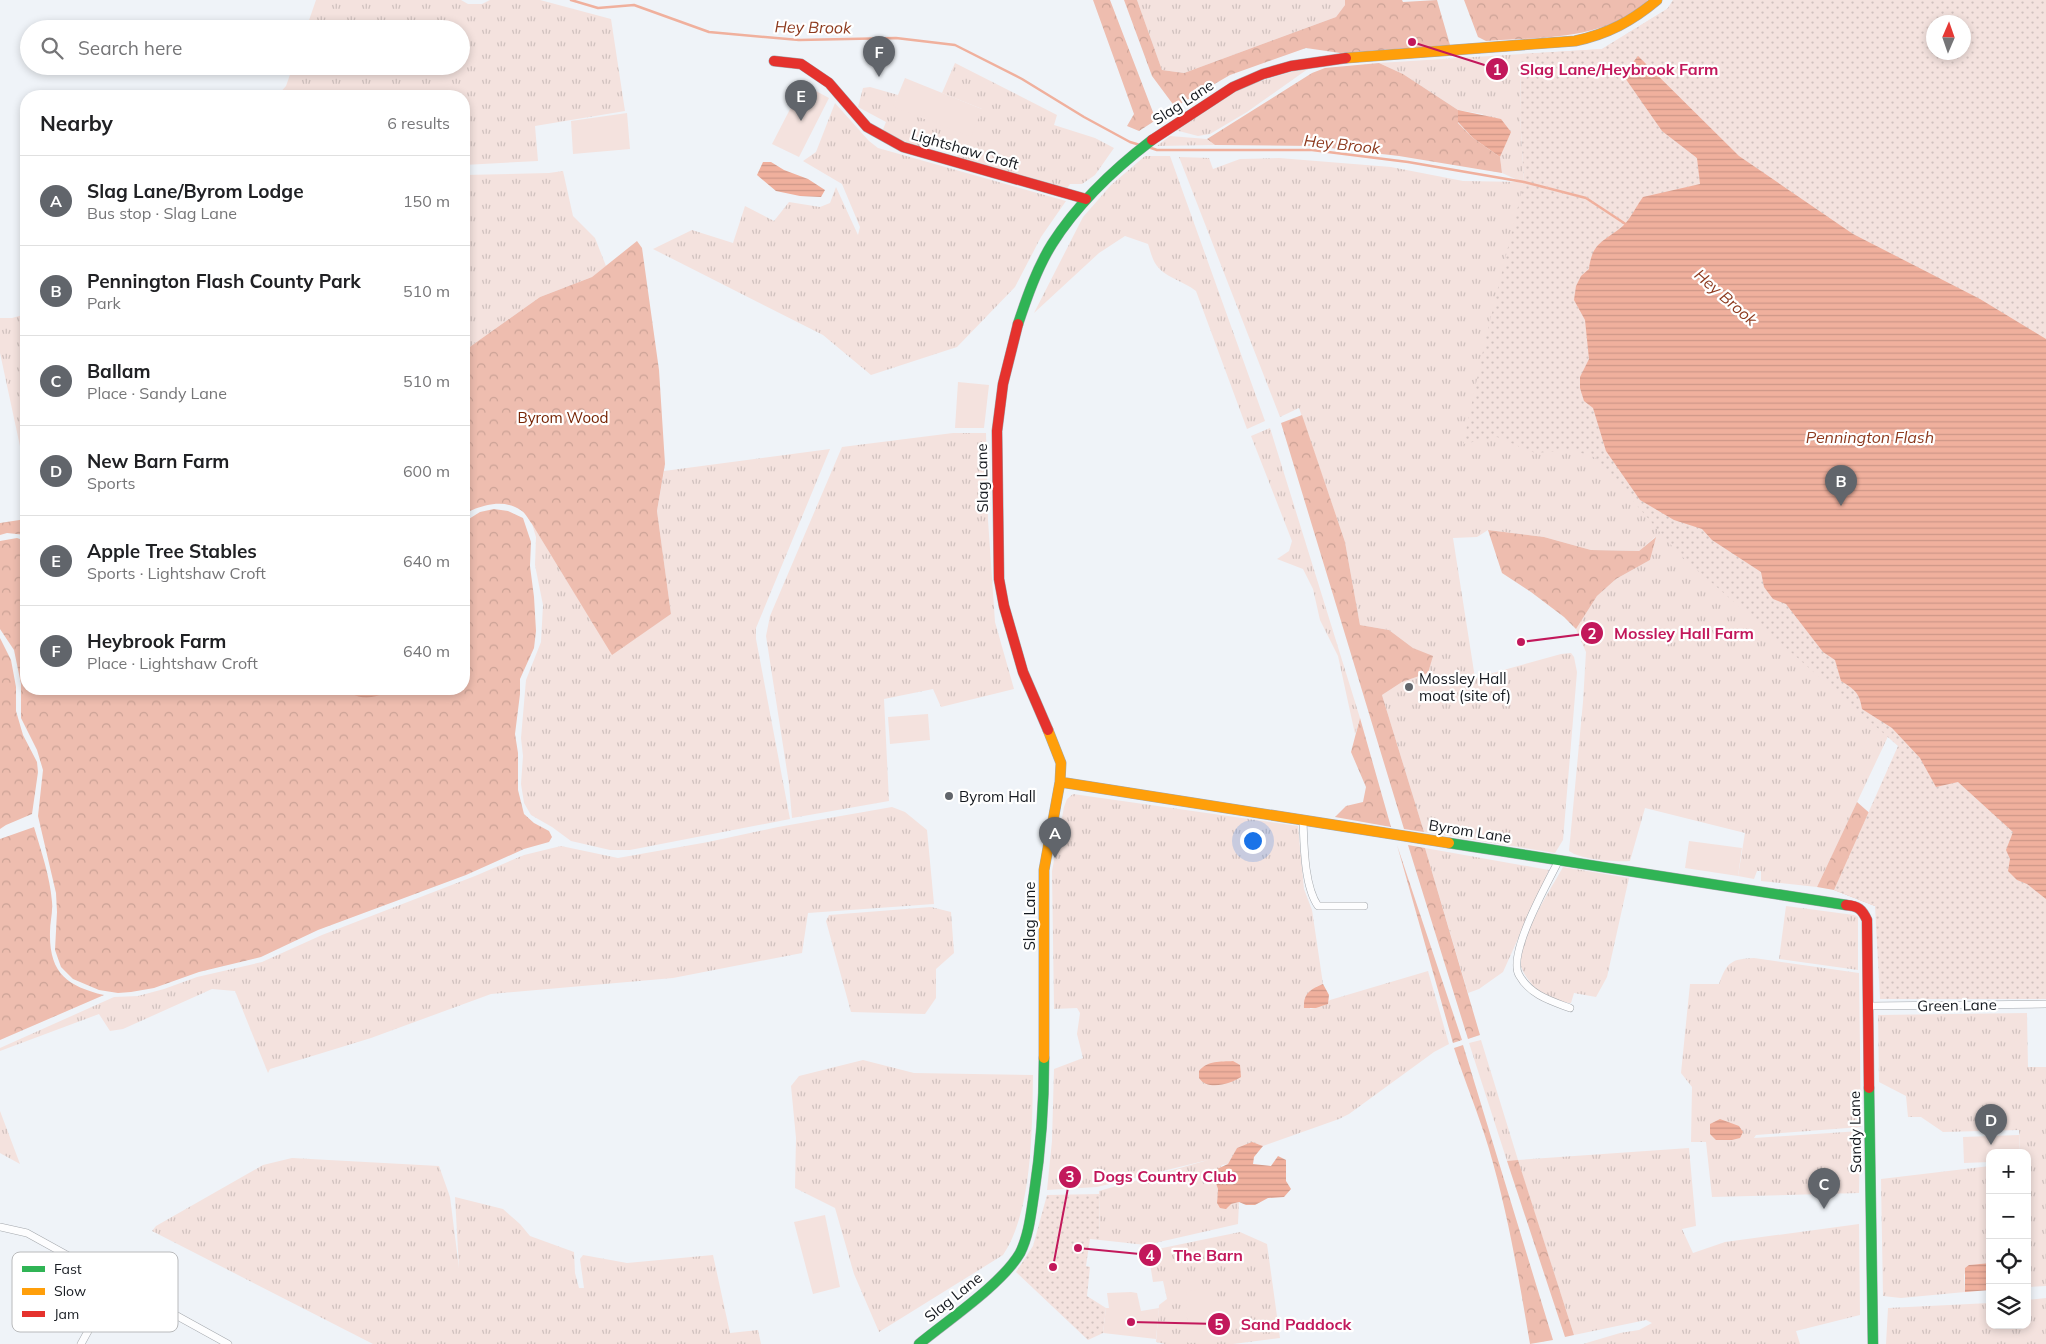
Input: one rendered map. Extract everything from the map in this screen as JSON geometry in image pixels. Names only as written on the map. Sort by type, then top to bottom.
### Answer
[{"type":"street","name":"Slag Lane","points":[[919,1344],[995,1282],[1020,1252],[1030,1223],[1040,1157],[1044,1104],[1044,870],[1060,782],[1060,763],[1023,672],[1004,606],[999,579],[997,431],[1003,384],[1014,335],[1030,288],[1052,244],[1086,199],[1131,156],[1233,87],[1264,74],[1291,66],[1370,55],[1560,43],[1589,39],[1616,30],[1638,17],[1657,0]]},
{"type":"street","name":"Lightshaw Croft","points":[[774,61],[801,64],[829,83],[867,127],[903,147],[1086,199]]},
{"type":"street","name":"Byrom Lane","points":[[1060,782],[1855,906],[1862,910],[1867,920]]},
{"type":"street","points":[[1303,820],[1306,864],[1314,900],[1318,906],[1325,908],[1364,906]]},
{"type":"street","points":[[1559,860],[1522,938],[1516,961],[1518,974],[1528,987],[1540,997],[1570,1008]]},
{"type":"street","name":"Sandy Lane","points":[[1867,920],[1873,1344]]},
{"type":"street","name":"Green Lane","points":[[1868,1006],[2046,1004]]},
{"type":"street","points":[[0,1227],[27,1233],[61,1252]]},
{"type":"street","points":[[178,1317],[228,1344]]},
{"type":"street","points":[[81,1344],[88,1332]]},
{"type":"green space","points":[[316,0],[461,0],[468,4],[482,4],[490,0],[540,0],[611,19],[625,111],[535,126],[538,161],[470,165],[470,90],[282,90],[290,75],[470,75],[470,20],[309,20]]},
{"type":"green space","points":[[1093,0],[1110,0],[1156,120],[1139,131],[1127,126],[1134,114]]},
{"type":"green space","points":[[1124,0],[1137,0],[1162,70],[1184,73],[1336,17],[1345,5],[1345,0],[1402,0],[1403,2],[1437,0],[1450,45],[1340,53],[1306,48],[1230,75],[1175,107],[1152,76]]},
{"type":"green space","points":[[1137,0],[1345,0],[1345,5],[1336,17],[1184,73],[1162,70]]},
{"type":"green space","points":[[1464,0],[1648,0],[1631,13],[1613,23],[1593,30],[1550,37],[1486,41],[1478,37]]},
{"type":"green space","points":[[1673,0],[2046,0],[2046,999],[1880,999],[1875,906],[1834,890],[1898,746],[1678,553],[1596,458],[1573,450],[1535,453],[1497,437],[1463,444],[1486,337],[1524,182],[1520,115],[1521,54],[1602,49],[1667,9]]},
{"type":"green space","points":[[1667,9],[1706,75],[1521,54],[1602,49]]},
{"type":"green space","points":[[1521,54],[1520,115],[1524,182],[1892,728],[1817,887],[1761,881],[1761,871],[1757,871],[1754,879],[1738,876],[1745,833],[1645,808],[1630,861],[1607,861],[1582,856],[1569,851],[1586,652],[1576,629],[1597,596],[1616,579],[1650,560],[1655,537],[1639,551],[1591,550],[1544,537],[1488,530],[1477,537],[1453,538],[1475,678],[1561,654],[1571,653],[1574,657],[1577,672],[1563,840],[1555,853],[1424,832],[1382,695],[1402,682],[1428,673],[1432,657],[1413,648],[1389,630],[1360,625],[1345,542],[1299,408],[1280,417],[1179,157],[1209,158],[1213,169],[1240,159],[1279,158],[1391,167],[1463,181],[1522,182],[1502,173],[1500,157],[1510,132],[1482,114],[1458,110],[1403,74],[1379,63]]},
{"type":"green space","points":[[955,63],[1057,115],[1054,125],[1095,138],[1114,148],[1095,175],[1082,184],[1070,184],[1066,190],[957,159],[958,153],[932,143],[928,151],[882,132],[886,122],[858,107],[863,88],[870,87],[898,95],[894,107],[982,109],[942,93]]},
{"type":"green space","points":[[1379,63],[1403,74],[1458,110],[1458,123],[1473,138],[1500,157],[1502,173],[1399,156],[1313,146],[1215,145],[1207,139],[1312,73],[1325,68]]},
{"type":"green space","points":[[1312,66],[1247,112],[1210,134],[1198,136],[1175,130],[1228,95],[1254,83]]},
{"type":"green space","points":[[905,78],[982,109],[971,137],[893,107]]},
{"type":"green space","points":[[803,84],[829,98],[799,157],[772,144]]},
{"type":"green space","points":[[835,103],[869,141],[878,148],[1066,201],[1041,237],[1015,287],[957,347],[871,375],[823,335],[653,249],[692,230],[733,243],[745,206],[774,221],[789,202],[820,207],[830,203],[836,187],[858,235],[860,227],[842,184],[803,161],[816,152]]},
{"type":"green space","points":[[627,113],[630,149],[573,154],[571,121]]},
{"type":"green space","points":[[1170,136],[1207,139],[1215,145],[1157,146]]},
{"type":"green space","points":[[1145,156],[1170,156],[1265,421],[1247,429],[1196,291],[1163,272],[1155,263],[1148,244],[1125,236],[1099,253],[1034,313],[1083,217],[1111,185]]},
{"type":"green space","points":[[563,171],[573,216],[595,238],[606,266],[592,277],[540,297],[470,347],[470,175]]},
{"type":"green space","name":"Byrom Wood","points":[[637,241],[642,248],[659,370],[665,464],[657,511],[671,614],[612,655],[523,512],[515,507],[501,504],[493,504],[470,511],[470,347],[540,297],[592,277]]},
{"type":"green space","points":[[20,316],[20,446],[0,353],[0,318]]},
{"type":"green space","points":[[958,382],[989,385],[984,428],[955,428]]},
{"type":"green space","points":[[1302,415],[1345,542],[1360,625],[1389,630],[1413,648],[1433,656],[1428,673],[1402,682],[1382,695],[1424,832],[1404,829],[1281,423]]},
{"type":"green space","points":[[1270,428],[1360,718],[1355,734],[1338,656],[1320,620],[1313,589],[1303,569],[1277,559],[1289,551],[1292,541],[1251,436]]},
{"type":"green space","points":[[953,433],[986,433],[988,520],[995,622],[1014,689],[941,707],[933,689],[884,699],[889,801],[792,818],[789,784],[766,636],[770,616],[842,447]]},
{"type":"green space","points":[[830,449],[756,628],[756,639],[790,819],[630,850],[610,850],[571,841],[531,815],[524,803],[521,784],[523,756],[521,738],[526,680],[541,642],[543,605],[535,565],[536,537],[532,524],[612,654],[671,614],[657,511],[664,471]]},
{"type":"green space","points":[[494,509],[508,511],[523,518],[531,542],[530,566],[536,631],[534,648],[520,679],[515,734],[518,753],[518,790],[524,814],[534,823],[549,831],[552,837],[549,842],[524,849],[466,875],[318,930],[261,957],[199,972],[154,988],[118,993],[99,990],[73,979],[61,967],[55,950],[56,893],[38,816],[43,770],[37,750],[21,718],[21,695],[470,695],[470,518],[480,512]]},
{"type":"green space","points":[[20,520],[20,534],[7,533],[0,535],[0,523]]},
{"type":"green space","points":[[1488,530],[1544,537],[1591,550],[1639,551],[1656,537],[1650,560],[1616,579],[1597,596],[1576,629],[1564,617],[1531,592],[1502,573]]},
{"type":"green space","points":[[20,539],[20,679],[14,650],[0,629],[0,541]]},
{"type":"green space","points":[[0,638],[11,660],[16,687],[16,711],[23,735],[37,762],[38,772],[32,814],[0,829]]},
{"type":"green space","points":[[928,714],[930,740],[890,744],[888,717]]},
{"type":"green space","points":[[1360,718],[1391,827],[1335,817],[1346,806],[1363,802],[1366,787],[1351,752]]},
{"type":"green space","points":[[1073,794],[1298,826],[1304,889],[1312,910],[1323,984],[1316,987],[1310,1009],[1323,1006],[1330,1000],[1428,971],[1449,1044],[1434,1052],[1349,1114],[1339,1119],[1263,1146],[1258,1144],[1237,1148],[1228,1164],[1222,1165],[1214,1178],[1218,1189],[1217,1203],[1231,1204],[1239,1202],[1238,1224],[1146,1245],[1100,1240],[1099,1191],[1208,1160],[1097,1187],[1047,1190],[1052,1141],[1054,1069],[1083,1058],[1077,1034],[1080,1013],[1077,1008],[1054,1009],[1052,871],[1064,807],[1067,799]]},
{"type":"green space","points":[[1857,802],[1882,824],[1875,906],[1834,890],[1817,887]]},
{"type":"green space","points":[[892,807],[905,812],[927,830],[934,904],[808,913],[802,953],[673,978],[491,994],[371,1038],[270,1069],[268,1073],[235,991],[212,989],[123,1029],[110,1031],[99,1014],[0,1051],[0,1048],[114,997],[138,996],[197,977],[262,962],[322,935],[524,855],[561,846],[618,858]]},
{"type":"green space","points":[[34,827],[51,892],[51,946],[57,968],[70,982],[104,995],[0,1040],[0,839]]},
{"type":"green space","points":[[1689,841],[1742,848],[1738,876],[1685,868]]},
{"type":"green space","points":[[1397,845],[1462,1040],[1453,1043]]},
{"type":"green space","points":[[1408,845],[1425,848],[1480,1035],[1468,1039]]},
{"type":"green space","points":[[1425,848],[1549,870],[1503,972],[1479,989],[1468,993]]},
{"type":"green space","points":[[1563,867],[1629,878],[1607,977],[1596,997],[1574,993],[1571,1003],[1555,1001],[1541,993],[1533,986],[1521,966],[1523,944],[1528,930]]},
{"type":"green space","points":[[1786,906],[1858,917],[1858,970],[1779,959]]},
{"type":"green space","points":[[931,907],[951,912],[954,953],[936,969],[936,998],[925,1014],[851,1012],[826,921],[829,915]]},
{"type":"green space","points":[[1754,958],[1859,973],[1861,1127],[1756,1135],[1754,1138],[1860,1131],[1859,1193],[1712,1197],[1706,1142],[1691,1142],[1692,1087],[1681,1073],[1690,984],[1719,984],[1731,963],[1740,959]]},
{"type":"green space","points":[[2027,1013],[2028,1067],[2046,1067],[2046,1286],[2031,1287],[2031,1149],[2020,1149],[2019,1130],[1943,1132],[1921,1117],[1908,1117],[1906,1096],[1879,1082],[1878,1015]]},
{"type":"green space","points":[[1481,1040],[1518,1160],[1689,1148],[1696,1226],[1682,1229],[1693,1253],[1725,1242],[1859,1224],[1860,1315],[1796,1331],[1800,1344],[1583,1344],[1620,1333],[1639,1330],[1652,1323],[1646,1320],[1574,1335],[1518,1161],[1507,1161],[1469,1043]]},
{"type":"green space","points":[[1463,1045],[1553,1340],[1530,1344],[1513,1246],[1496,1173],[1454,1048]]},
{"type":"green space","points":[[863,1060],[914,1073],[1033,1075],[1031,1143],[1025,1192],[1013,1237],[1003,1255],[879,1332],[854,1274],[835,1208],[795,1188],[796,1138],[791,1086],[799,1076]]},
{"type":"green space","points":[[0,1111],[20,1164],[0,1153]]},
{"type":"green space","points":[[2019,1135],[2020,1149],[1986,1149],[1986,1162],[1964,1163],[1963,1137]]},
{"type":"green space","points":[[292,1158],[439,1166],[450,1197],[459,1268],[455,1197],[503,1209],[530,1236],[574,1252],[575,1273],[579,1288],[584,1288],[580,1259],[583,1255],[627,1263],[713,1255],[730,1333],[758,1330],[761,1344],[373,1344],[152,1231],[156,1226],[263,1165]]},
{"type":"green space","points":[[1518,1160],[1574,1335],[1565,1337],[1507,1161]]},
{"type":"green space","points":[[1986,1166],[1986,1263],[1969,1265],[1964,1275],[1965,1292],[1901,1298],[1883,1296],[1881,1179]]},
{"type":"green space","points":[[1099,1194],[1100,1240],[1090,1239],[1086,1266],[1090,1267],[1087,1296],[1106,1308],[1103,1333],[1088,1340],[1016,1272],[1033,1246],[1047,1195]]},
{"type":"green space","points":[[825,1215],[840,1287],[813,1294],[794,1222]]},
{"type":"green space","points":[[1240,1232],[1267,1244],[1280,1338],[1233,1344],[1165,1344],[1156,1342],[1159,1305],[1167,1299],[1163,1281],[1153,1282],[1148,1251]]},
{"type":"green space","points":[[1215,1288],[1225,1341],[1188,1343],[1186,1291]]},
{"type":"green space","points":[[1107,1293],[1137,1293],[1141,1311],[1159,1308],[1156,1339],[1103,1333],[1106,1308],[1109,1308]]},
{"type":"green space","points":[[2046,1298],[2046,1344],[1886,1344],[1888,1308],[1986,1303],[1986,1329],[2031,1329],[2031,1300]]},
{"type":"water","name":"Pennington Flash","points":[[1638,56],[1739,156],[1853,234],[1980,299],[2046,339],[2046,899],[2027,884],[2017,880],[2008,871],[2010,859],[2006,850],[2013,832],[1958,782],[1936,787],[1920,758],[1892,728],[1862,709],[1856,692],[1841,681],[1835,660],[1823,652],[1786,604],[1773,599],[1764,587],[1761,572],[1712,540],[1702,529],[1674,520],[1640,500],[1606,451],[1593,408],[1584,401],[1580,388],[1580,377],[1589,359],[1585,320],[1574,300],[1576,286],[1581,276],[1589,269],[1593,252],[1597,246],[1625,224],[1643,197],[1700,184],[1697,158],[1662,131],[1623,75]]},
{"type":"water","points":[[1458,110],[1501,119],[1511,132],[1500,157],[1473,138],[1458,122]]},
{"type":"water","points":[[763,162],[771,162],[784,170],[808,179],[825,190],[821,197],[800,196],[776,191],[757,175]]},
{"type":"water","points":[[355,695],[380,695],[368,697]]},
{"type":"water","points":[[1323,984],[1329,995],[1328,1004],[1316,1008],[1304,1008],[1306,995]]},
{"type":"water","points":[[1233,1061],[1240,1065],[1241,1077],[1236,1080],[1225,1084],[1213,1085],[1203,1082],[1199,1078],[1199,1071],[1206,1065],[1214,1062]]},
{"type":"water","points":[[1720,1119],[1739,1126],[1743,1132],[1740,1138],[1716,1140],[1710,1134],[1710,1124]]},
{"type":"water","points":[[1252,1142],[1263,1146],[1254,1157],[1253,1164],[1271,1166],[1278,1156],[1286,1160],[1286,1181],[1291,1189],[1284,1197],[1268,1198],[1255,1205],[1246,1205],[1239,1202],[1231,1204],[1226,1209],[1220,1208],[1217,1203],[1218,1189],[1214,1178],[1217,1169],[1228,1164],[1237,1148]]},
{"type":"water","points":[[1986,1263],[1986,1290],[1965,1292],[1965,1268],[1969,1265]]},
{"type":"waterway","name":"Hey Brook","points":[[571,0],[598,8],[634,5],[709,32],[799,40],[896,38],[955,45],[1022,79],[1084,117],[1130,142],[1140,145]]},
{"type":"waterway","name":"Hey Brook","points":[[1148,147],[1157,150],[1312,150],[1408,162],[1524,182],[1586,198],[1627,225]]},
{"type":"traffic: fast","points":[[1018,324],[1042,263],[1062,229],[1098,188],[1152,140]]},
{"type":"traffic: fast","points":[[1449,843],[1846,905]]},
{"type":"traffic: fast","points":[[919,1344],[988,1289],[1012,1265],[1020,1253],[1028,1231],[1039,1160],[1044,1058]]},
{"type":"traffic: fast","points":[[1869,1088],[1873,1344]]},
{"type":"traffic: slow","points":[[1346,58],[1575,41],[1598,35],[1619,26],[1657,0]]},
{"type":"traffic: slow","points":[[1044,1058],[1044,870],[1060,782],[1061,763],[1048,730]]},
{"type":"traffic: slow","points":[[1060,782],[1449,843]]},
{"type":"traffic: jam","points":[[1152,140],[1233,87],[1263,74],[1291,66],[1346,58]]},
{"type":"traffic: jam","points":[[774,61],[801,64],[829,83],[867,127],[903,147],[1086,199]]},
{"type":"traffic: jam","points":[[1018,324],[1003,384],[997,431],[999,579],[1004,606],[1023,672],[1048,730]]},
{"type":"traffic: jam","points":[[1846,905],[1859,909],[1867,920],[1869,1088]]},
{"type":"place","name":"Slag Lane/Heybrook Farm","points":[[1412,42]]},
{"type":"place","name":"Heybrook Farm","points":[[879,77]]},
{"type":"place","name":"Apple Tree Stables","points":[[801,121]]},
{"type":"place","name":"Pennington Flash County Park","points":[[1841,506]]},
{"type":"place","name":"Mossley Hall Farm","points":[[1521,642]]},
{"type":"place","name":"Mossley Hall moat (site of)","points":[[1409,687]]},
{"type":"place","name":"Byrom Hall","points":[[949,796]]},
{"type":"place","name":"Slag Lane/Byrom Lodge","points":[[1055,858]]},
{"type":"place","name":"New Barn Farm","points":[[1991,1145]]},
{"type":"place","name":"Ballam","points":[[1824,1209]]},
{"type":"place","name":"The Barn","points":[[1078,1248]]},
{"type":"place","name":"Dogs Country Club","points":[[1053,1267]]},
{"type":"place","name":"Sand Paddock","points":[[1131,1322]]}]
